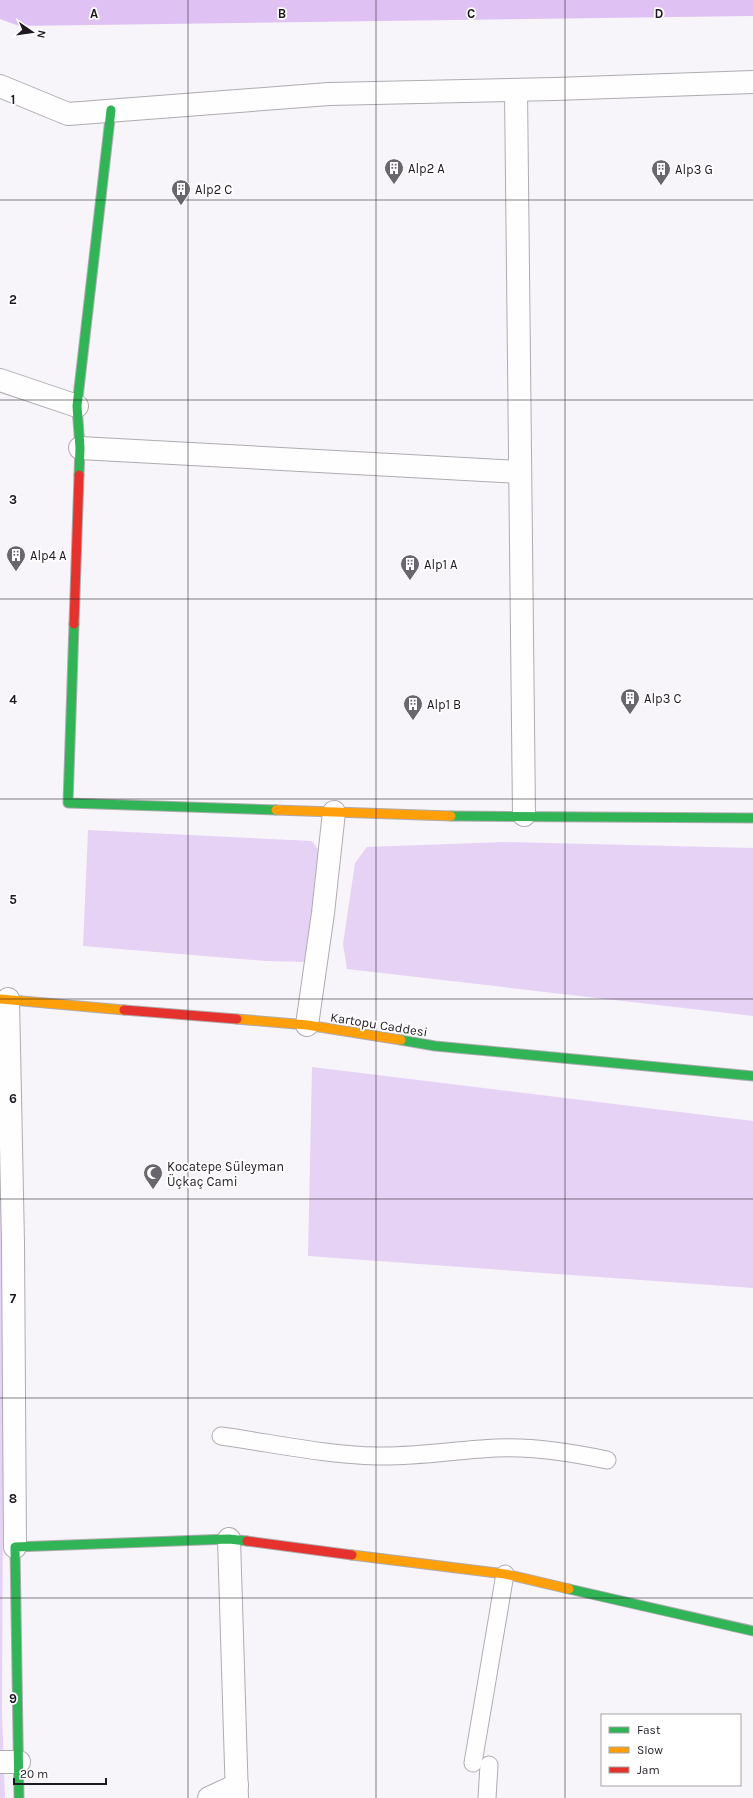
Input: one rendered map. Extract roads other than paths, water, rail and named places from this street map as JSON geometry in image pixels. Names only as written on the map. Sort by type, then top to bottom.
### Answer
[{"type":"street","points":[[0,86],[68,114],[329,94],[516,90],[753,82]]},
{"type":"street","points":[[516,90],[524,815]]},
{"type":"street","points":[[111,110],[77,406],[80,448],[68,803],[462,816],[524,815],[753,818]]},
{"type":"street","points":[[0,380],[77,406]]},
{"type":"street","points":[[80,448],[520,472]]},
{"type":"street","points":[[308,1025],[323,913],[334,812]]},
{"type":"street","points":[[4,999],[13,1243],[14,1547],[10,1762],[19,1798]]},
{"type":"street","name":"Kartopu Caddesi","points":[[4,999],[308,1025],[435,1046],[753,1076]]},
{"type":"street","points":[[14,1547],[229,1538],[505,1574],[753,1631]]},
{"type":"street","points":[[208,1798],[237,1792],[229,1538]]},
{"type":"lane","points":[[221,1436],[348,1454],[406,1456],[478,1449],[530,1448],[569,1452],[607,1460]]},
{"type":"lane","points":[[488,1798],[481,1764],[505,1574]]},
{"type":"place","name":"Alp2 A","points":[[394,185]]},
{"type":"place","name":"Alp3 G","points":[[661,186]]},
{"type":"place","name":"Alp2 C","points":[[181,206]]},
{"type":"place","name":"Alp4 A","points":[[16,572]]},
{"type":"place","name":"Alp1 A","points":[[410,581]]},
{"type":"place","name":"Alp3 C","points":[[630,715]]},
{"type":"place","name":"Alp1 B","points":[[413,721]]},
{"type":"place","name":"Kocatepe Süleyman Üçkaç Cami","points":[[153,1190]]}]
